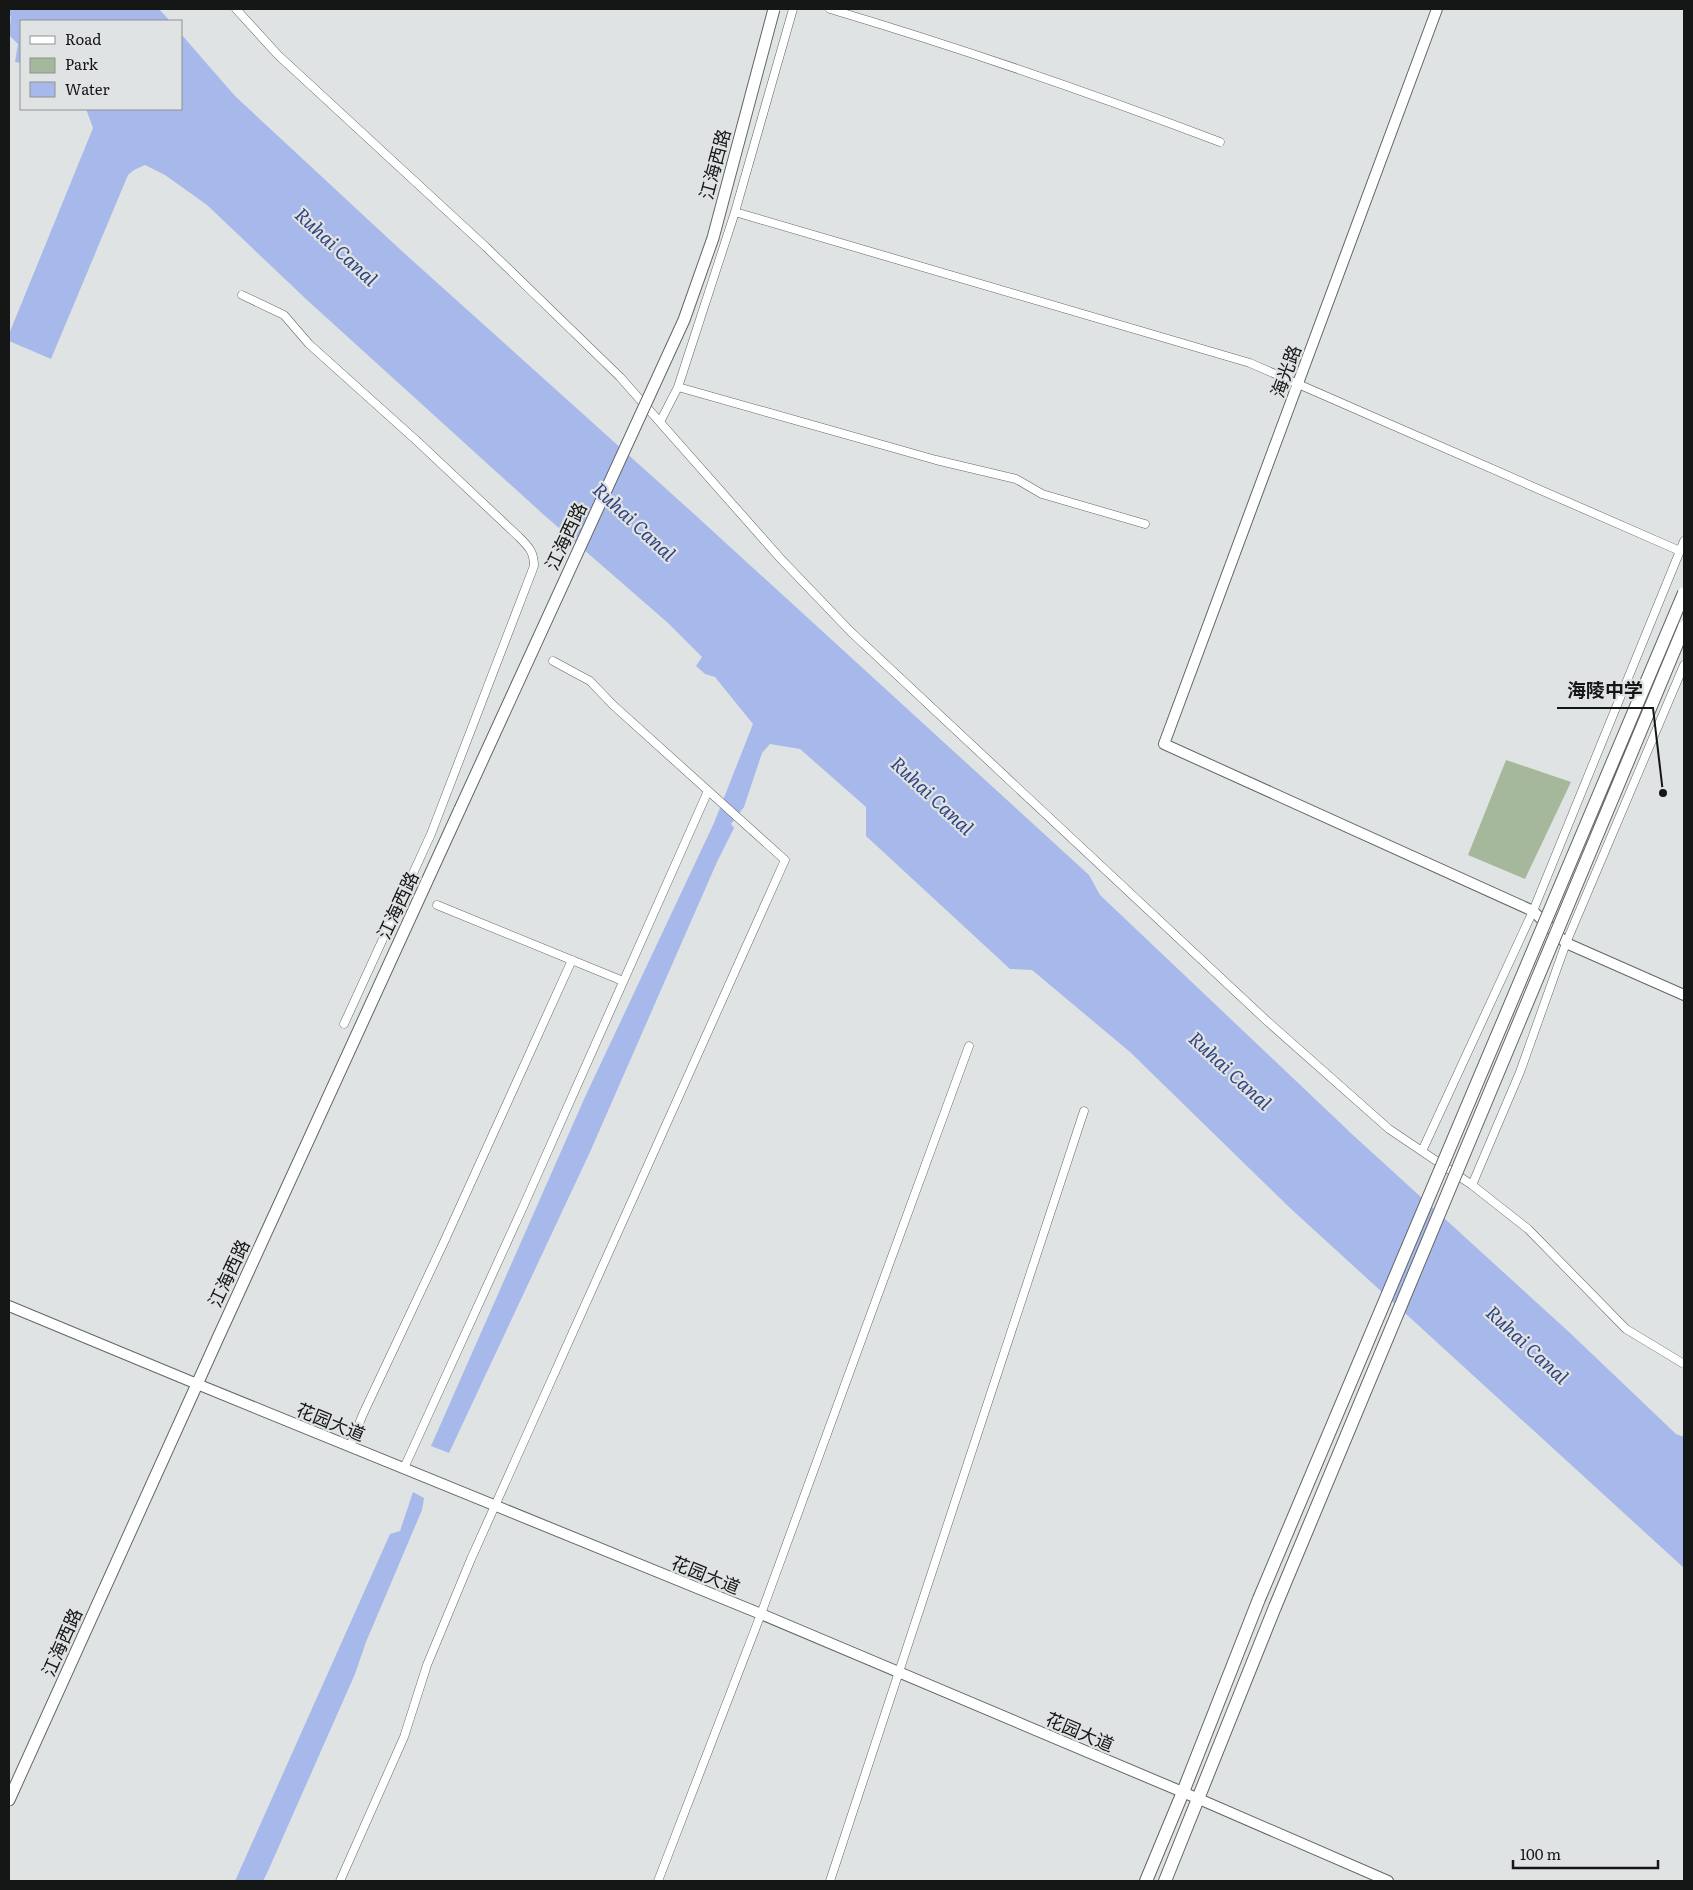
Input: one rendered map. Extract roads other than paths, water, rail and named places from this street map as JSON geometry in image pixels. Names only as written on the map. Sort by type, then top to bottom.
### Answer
[{"type":"main road","name":"江海西路","points":[[9,1800],[197,1384],[684,320],[713,238],[774,9]]},
{"type":"main road","points":[[1146,1881],[1259,1599],[1684,593]]},
{"type":"main road","points":[[1165,1881],[1275,1606],[1684,627]]},
{"type":"street","points":[[236,9],[278,55],[486,247],[620,377],[780,558],[851,632],[1267,1022],[1388,1129],[1472,1185],[1528,1229],[1626,1329],[1684,1364]]},
{"type":"street","points":[[660,422],[678,387],[735,212],[794,9]]},
{"type":"street","points":[[830,9],[971,53],[1220,142]]},
{"type":"street","name":"海光路","points":[[1437,9],[1164,744],[1533,911]]},
{"type":"street","points":[[735,212],[1250,364],[1298,383],[1680,552]]},
{"type":"street","points":[[242,295],[284,315],[309,344],[417,441],[519,537],[531,549],[534,557],[534,566],[431,834],[344,1024]]},
{"type":"street","points":[[678,387],[936,460],[1016,479],[1042,494],[1146,524]]},
{"type":"street","points":[[1422,1151],[1533,911],[1684,541]]},
{"type":"street","points":[[340,1881],[404,1737],[427,1665],[495,1506],[785,860],[613,705],[590,681],[553,661]]},
{"type":"street","points":[[1472,1185],[1520,1072],[1566,943],[1684,665]]},
{"type":"street","points":[[404,1468],[708,791]]},
{"type":"street","points":[[437,905],[623,982]]},
{"type":"street","points":[[1533,911],[1566,943],[1684,994]]},
{"type":"street","points":[[350,1446],[572,960]]},
{"type":"street","points":[[658,1881],[761,1614],[970,1046]]},
{"type":"street","points":[[830,1881],[1084,1111]]},
{"type":"street","name":"花园大道","points":[[9,1306],[761,1614],[899,1674],[1183,1792],[1388,1881]]},
{"type":"water","points":[[9,9],[159,9],[169,20],[20,20],[20,63],[15,62],[18,44],[9,35],[11,17]]},
{"type":"water","name":"Ruhai Canal","points":[[182,35],[235,96],[404,253],[693,513],[1089,875],[1100,895],[1354,1136],[1569,1332],[1676,1434],[1684,1437],[1684,1568],[1290,1208],[1130,1052],[1032,970],[1010,969],[866,836],[866,807],[800,749],[770,744],[762,753],[744,807],[731,824],[734,828],[717,862],[590,1152],[449,1453],[431,1446],[585,1097],[714,823],[753,724],[715,677],[705,674],[696,666],[702,657],[668,623],[544,515],[307,300],[207,205],[165,175],[145,165],[128,175],[51,359],[9,341],[9,334],[93,128],[86,110],[182,110]]},
{"type":"water","points":[[413,1492],[424,1498],[422,1510],[366,1642],[355,1674],[268,1871],[263,1881],[235,1881],[390,1534],[400,1531]]},
{"type":"place","name":"海陵中学","points":[[1663,793]]}]
